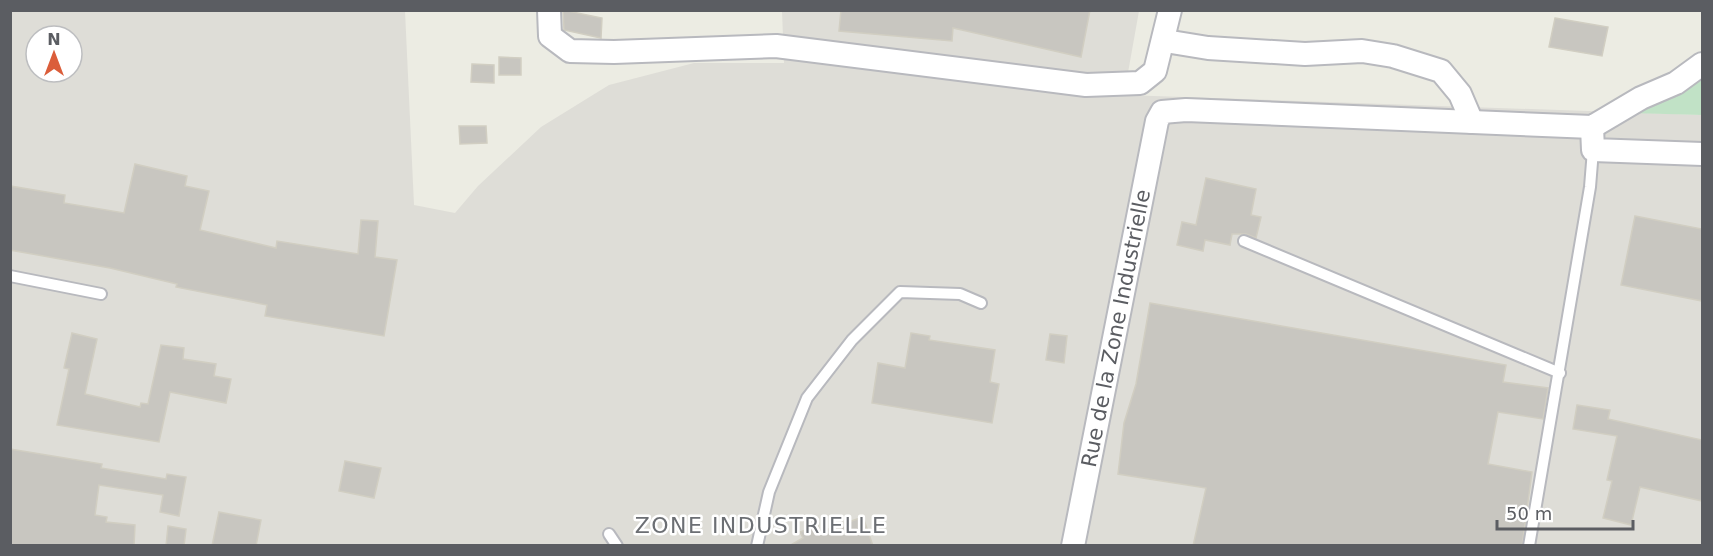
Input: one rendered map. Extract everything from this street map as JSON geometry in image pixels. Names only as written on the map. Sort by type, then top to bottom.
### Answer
[{"type":"street","points":[[549,10],[550,36],[570,51],[614,52],[776,46],[1086,86],[1140,83],[1155,72],[1165,40],[1170,10]]},
{"type":"street","points":[[1165,40],[1208,48],[1305,54],[1362,51],[1393,56],[1441,71],[1460,94],[1472,122],[1592,127],[1641,98],[1676,83],[1702,64]]},
{"type":"street","name":"Rue de la Zone Industrielle","points":[[1073,546],[1156,121],[1162,112],[1186,110],[1472,122]]},
{"type":"street","points":[[1592,127],[1593,150],[1702,154]]},
{"type":"lane","points":[[1529,546],[1590,188],[1593,150]]},
{"type":"lane","points":[[1244,241],[1560,373]]},
{"type":"lane","points":[[10,276],[101,294]]},
{"type":"lane","points":[[757,546],[769,492],[807,398],[852,340],[900,292],[960,294],[981,303]]},
{"type":"lane","points":[[609,534],[617,546]]},
{"type":"shaded area","points":[[10,11],[405,11],[414,205],[455,213],[478,186],[541,127],[609,85],[694,63],[784,63],[782,11],[1139,11],[1124,95],[1702,115],[1702,545],[11,545]]},
{"type":"green space","points":[[1702,75],[1702,115],[1593,112]]},
{"type":"building","points":[[563,10],[602,18],[601,38],[564,30]]},
{"type":"building","points":[[841,10],[1090,10],[1081,57],[953,28],[952,41],[839,31]]},
{"type":"building","points":[[1555,18],[1608,27],[1602,56],[1549,47]]},
{"type":"building","points":[[499,57],[521,58],[521,75],[499,75]]},
{"type":"building","points":[[472,64],[494,65],[494,83],[471,82]]},
{"type":"building","points":[[459,126],[486,126],[487,143],[460,144]]},
{"type":"building","points":[[135,164],[187,176],[185,186],[209,191],[200,230],[276,248],[277,241],[358,254],[361,220],[378,221],[375,257],[397,260],[384,336],[265,316],[267,305],[176,287],[177,284],[110,268],[10,250],[10,186],[65,195],[64,203],[124,213]]},
{"type":"building","points":[[1206,178],[1256,189],[1251,215],[1261,217],[1256,238],[1246,234],[1232,234],[1230,245],[1205,240],[1203,251],[1177,245],[1182,222],[1196,225]]},
{"type":"building","points":[[1635,216],[1702,229],[1702,301],[1621,285]]},
{"type":"building","points":[[1150,303],[1506,365],[1503,382],[1548,388],[1543,419],[1498,412],[1488,464],[1532,472],[1522,546],[1193,546],[1206,488],[1118,474],[1124,423],[1136,384]]},
{"type":"building","points":[[72,333],[97,339],[85,394],[140,407],[141,403],[148,404],[161,345],[184,348],[183,359],[216,364],[214,376],[231,379],[226,403],[170,392],[159,442],[57,425],[69,369],[64,368]]},
{"type":"building","points":[[911,333],[930,336],[929,340],[995,350],[990,382],[999,384],[992,423],[872,403],[878,363],[905,368]]},
{"type":"building","points":[[1050,334],[1067,336],[1064,363],[1046,360]]},
{"type":"building","points":[[1577,405],[1610,410],[1608,419],[1702,440],[1702,501],[1640,487],[1631,525],[1603,518],[1612,481],[1607,480],[1617,436],[1573,429]]},
{"type":"building","points":[[10,449],[102,464],[101,468],[166,479],[167,474],[186,477],[179,516],[160,512],[163,495],[99,485],[95,515],[107,517],[106,522],[135,525],[134,546],[10,546]]},
{"type":"building","points":[[345,461],[381,468],[374,498],[339,491]]},
{"type":"building","points":[[219,512],[261,520],[256,546],[212,546]]},
{"type":"building","points":[[863,517],[873,546],[789,546],[803,538],[800,532],[818,526],[820,532]]},
{"type":"building","points":[[168,526],[186,529],[184,546],[166,546]]},
{"type":"district","name":"ZONE INDUSTRIELLE","points":[[761,525]]}]
